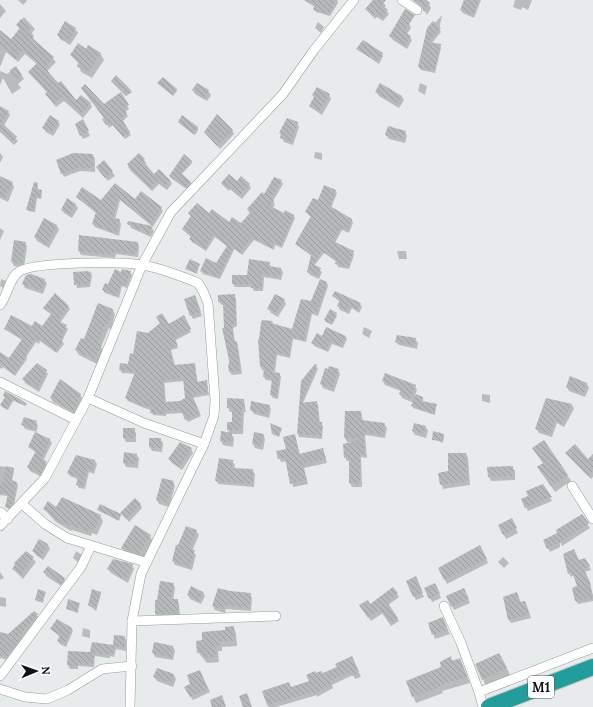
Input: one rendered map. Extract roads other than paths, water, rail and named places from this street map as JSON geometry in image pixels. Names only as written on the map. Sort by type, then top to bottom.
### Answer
[{"type":"highway","name":"M1","points":[[488,707],[593,666]]},
{"type":"street","points":[[0,526],[45,478],[88,398],[142,265],[171,212],[283,94],[314,50],[354,0]]},
{"type":"street","points":[[402,0],[417,10]]},
{"type":"street","points":[[0,305],[5,299],[15,275],[28,268],[102,264],[142,265],[198,283],[208,303],[215,400],[214,416],[204,444],[145,562],[136,594],[132,621],[130,707]]},
{"type":"street","points":[[0,382],[76,420]]},
{"type":"street","points":[[88,398],[144,423],[204,444]]},
{"type":"street","points":[[572,486],[593,519]]},
{"type":"street","points":[[22,504],[45,524],[67,538],[145,562]]},
{"type":"street","points":[[0,512],[8,519]]},
{"type":"street","points":[[0,676],[81,567],[91,546]]},
{"type":"street","points":[[444,606],[461,644],[479,692],[482,707]]},
{"type":"street","points":[[132,621],[276,616]]},
{"type":"street","points":[[479,692],[593,648]]},
{"type":"street","points":[[0,689],[25,697],[47,699],[68,690],[102,668],[132,666]]}]
